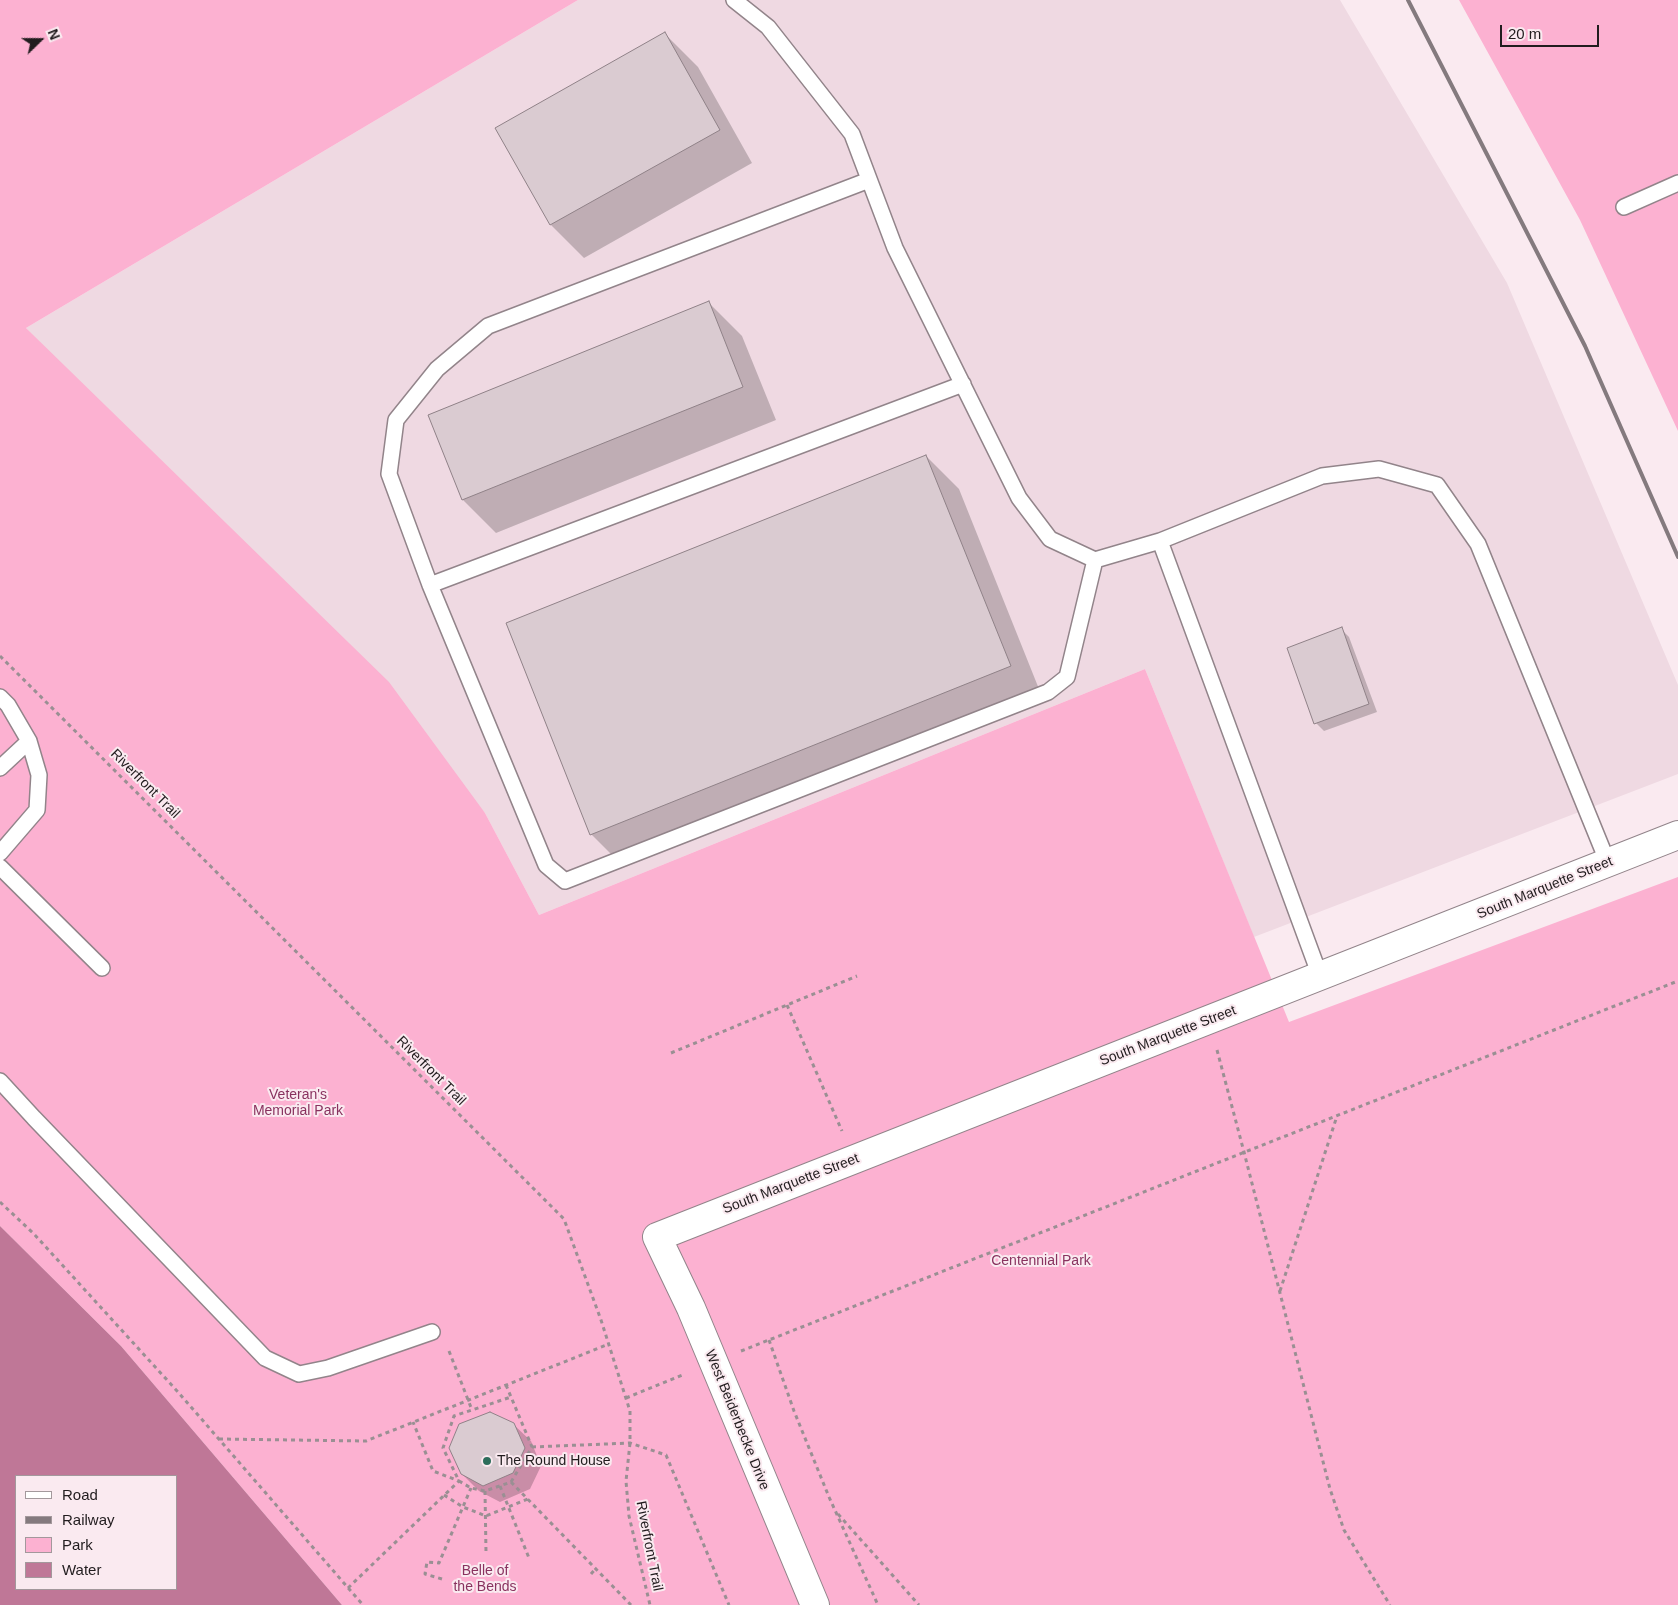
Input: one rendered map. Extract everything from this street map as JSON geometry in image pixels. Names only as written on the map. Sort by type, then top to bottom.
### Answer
[{"type":"street","name":"South Marquette Street","points":[[657,1237],[1678,835]]},
{"type":"street","name":"West Beiderbecke Drive","points":[[657,1237],[691,1308],[815,1605]]},
{"type":"lane","points":[[734,0],[768,28],[852,134],[895,248],[1019,498],[1050,539],[1095,560],[1160,541],[1322,476],[1379,469],[1437,485],[1478,544],[1608,862]]},
{"type":"lane","points":[[869,180],[488,326],[437,369],[396,420],[389,474],[430,585],[546,864],[565,881],[1048,692],[1067,678],[1095,560]]},
{"type":"lane","points":[[1624,207],[1678,183]]},
{"type":"lane","points":[[430,585],[963,384]]},
{"type":"lane","points":[[1160,541],[1320,976]]},
{"type":"lane","points":[[0,697],[8,705],[29,741],[40,775],[37,810],[0,853]]},
{"type":"lane","points":[[0,768],[29,741]]},
{"type":"lane","points":[[0,867],[102,968]]},
{"type":"lane","points":[[0,1081],[265,1358],[299,1374],[328,1368],[432,1332]]},
{"type":"path","name":"Riverfront Trail","points":[[0,656],[564,1219],[609,1344],[630,1411],[630,1443],[626,1481],[629,1516],[650,1605]]},
{"type":"path","points":[[671,1053],[857,976]]},
{"type":"path","points":[[626,1398],[1678,981]]},
{"type":"path","points":[[787,1005],[854,1159]]},
{"type":"path","points":[[1208,1020],[1244,1152],[1330,1489],[1344,1530],[1390,1605]]},
{"type":"path","points":[[1280,1291],[1338,1116]]},
{"type":"path","points":[[0,1202],[41,1242],[219,1439],[363,1605]]},
{"type":"path","points":[[769,1340],[794,1411],[836,1512],[878,1605]]},
{"type":"path","points":[[219,1439],[366,1441],[609,1344]]},
{"type":"path","points":[[447,1347],[472,1410]]},
{"type":"path","points":[[506,1385],[532,1447]]},
{"type":"path","points":[[459,1481],[443,1448],[454,1416],[511,1397]]},
{"type":"path","points":[[413,1422],[433,1471],[471,1488],[485,1491],[511,1482],[532,1447]]},
{"type":"path","points":[[532,1447],[630,1443],[666,1455],[729,1605]]},
{"type":"path","points":[[348,1588],[459,1481]]},
{"type":"path","points":[[511,1482],[631,1605]]},
{"type":"path","points":[[500,1486],[529,1558]]},
{"type":"path","points":[[442,1579],[425,1574],[427,1562],[439,1563],[471,1488]]},
{"type":"path","points":[[485,1491],[486,1553]]},
{"type":"path","points":[[444,1496],[463,1507],[486,1516],[528,1499]]},
{"type":"path","points":[[836,1512],[919,1605]]},
{"type":"path","points":[[591,1574],[596,1568]]},
{"type":"shaded area","points":[[578,0],[1340,0],[1507,283],[1678,685],[1678,774],[1254,937],[1145,669],[539,915],[485,813],[26,328]]},
{"type":"green space","points":[[0,0],[578,0],[26,328],[389,682],[485,813],[539,915],[1145,669],[1289,1022],[1678,877],[1678,1605],[342,1605],[121,1346],[0,1226]]},
{"type":"green space","points":[[1459,0],[1678,0],[1678,431],[1580,220]]},
{"type":"water","points":[[0,1226],[121,1346],[342,1605],[0,1605]]},
{"type":"building","points":[[665,32],[720,130],[550,225],[495,128]]},
{"type":"building","points":[[709,301],[743,387],[462,500],[428,415]]},
{"type":"building","points":[[926,455],[1011,666],[590,835],[506,623]]},
{"type":"building","points":[[1342,627],[1369,704],[1314,724],[1287,648]]},
{"type":"building","name":"The Round House","points":[[490,1412],[514,1423],[525,1448],[513,1473],[483,1486],[461,1474],[449,1448],[459,1424]]},
{"type":"railway","points":[[1408,0],[1585,346],[1678,557]]},
{"type":"place","name":"The Round House","points":[[487,1461]]},
{"type":"park label","name":"Veteran's Memorial Park","points":[[298,1104]]},
{"type":"park label","name":"Centennial Park","points":[[1041,1261]]},
{"type":"park label","name":"Belle of the Bends","points":[[485,1579]]}]
